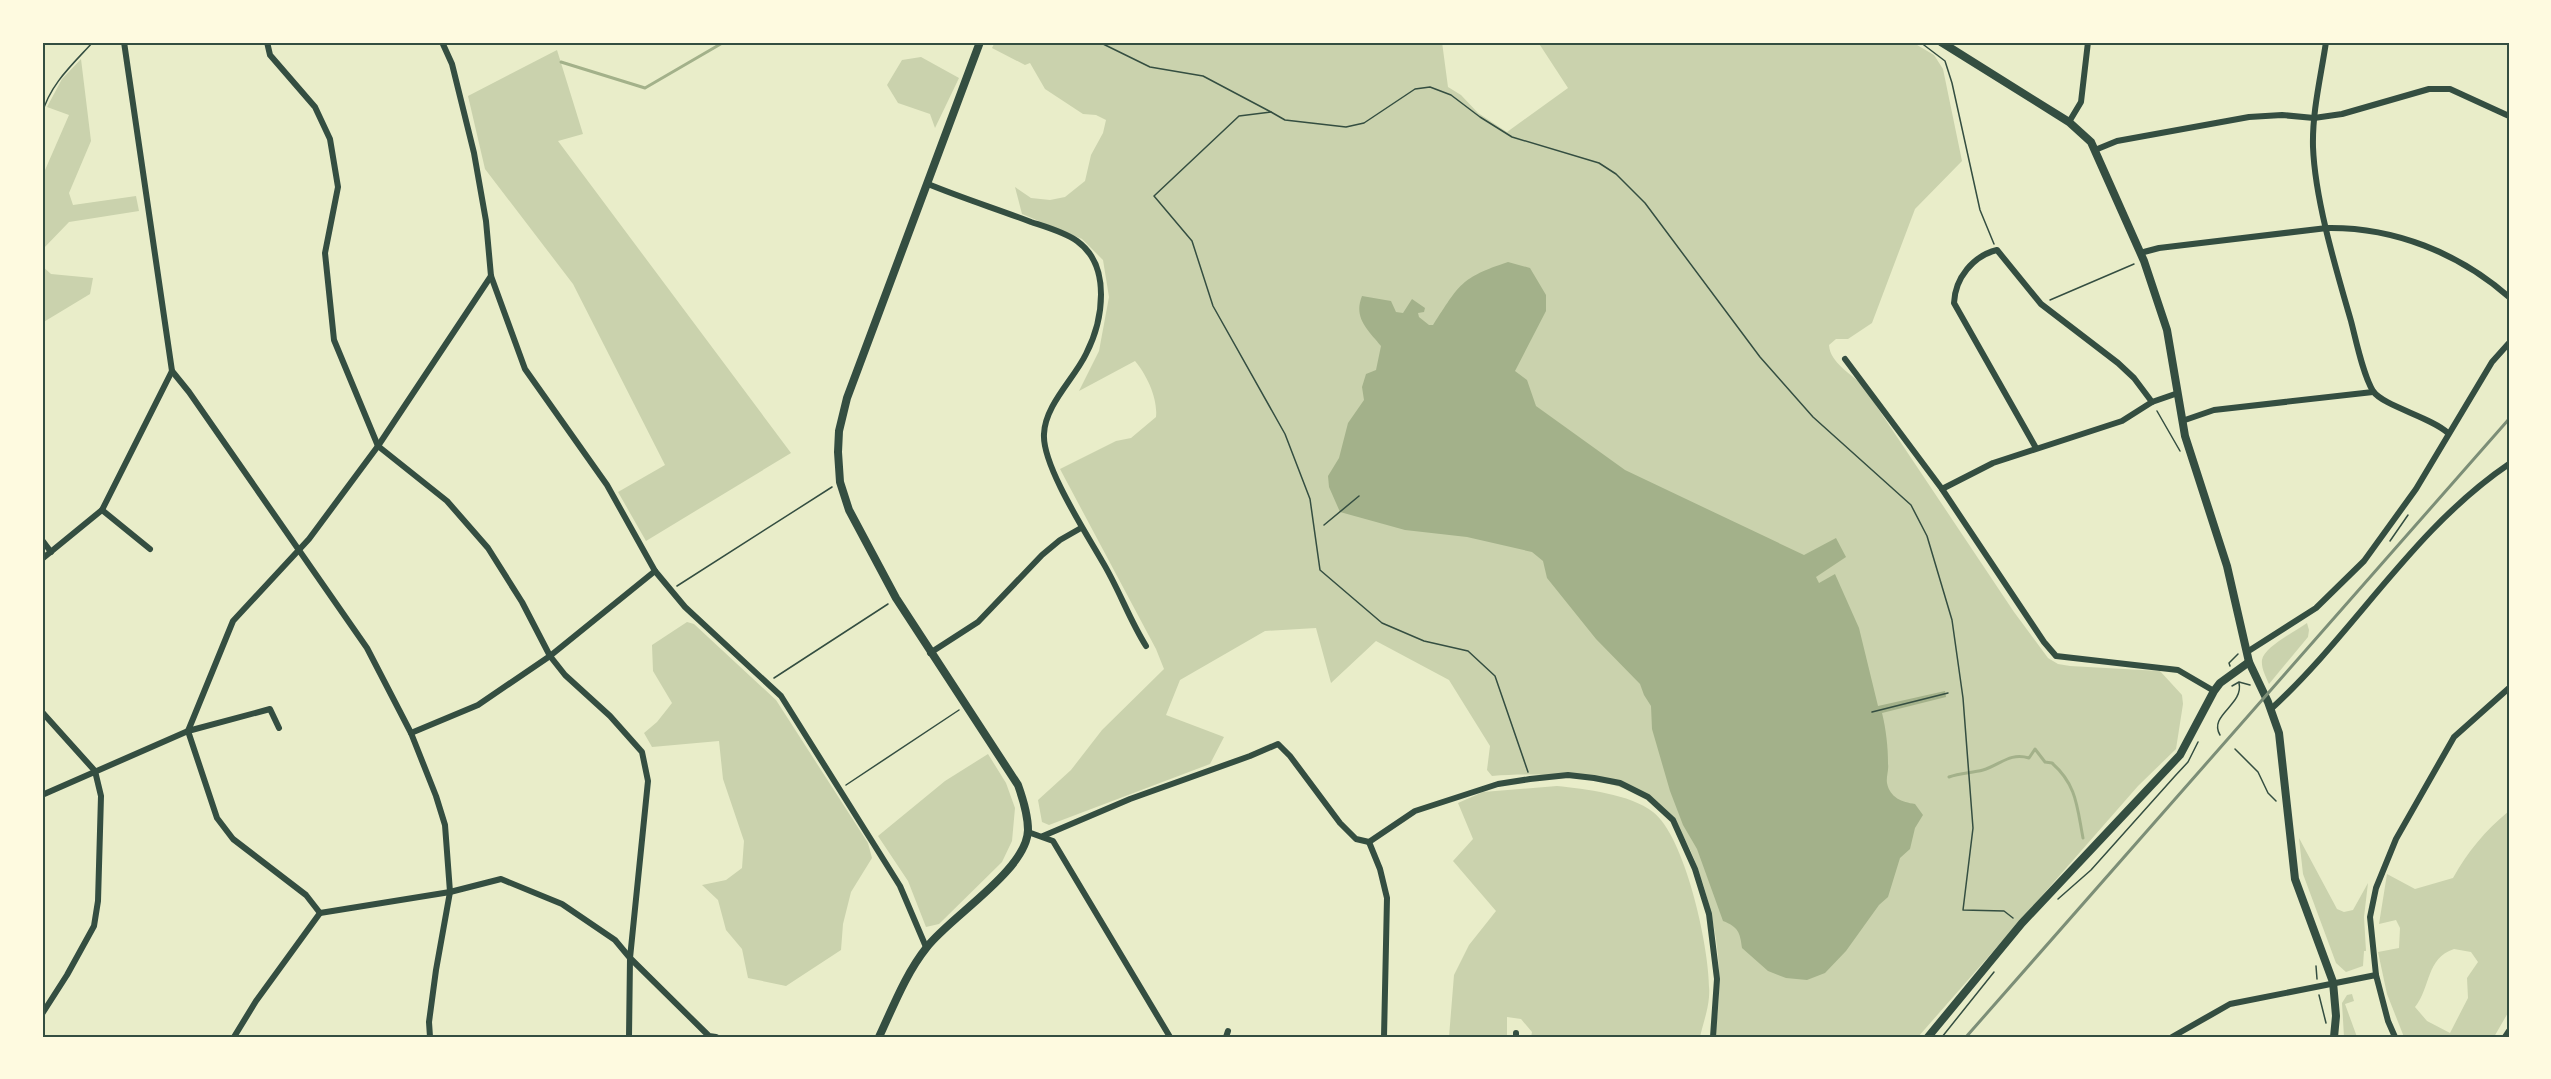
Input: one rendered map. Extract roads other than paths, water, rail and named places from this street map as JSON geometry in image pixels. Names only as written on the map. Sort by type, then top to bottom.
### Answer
[{"type":"street","points":[[124,42],[172,371],[189,392],[367,648],[411,733],[445,825],[450,892],[436,970],[429,1022],[430,1037]]},
{"type":"street","points":[[267,42],[270,55],[315,106],[330,139],[338,186],[325,253],[334,340],[378,446],[447,501],[488,548],[522,602],[550,656],[565,675],[610,716],[642,752],[648,781],[645,830],[630,958],[629,1037]]},
{"type":"street","points":[[442,42],[452,64],[474,153],[486,221],[490,276],[525,369],[607,485],[655,571],[685,607],[781,696],[900,886],[926,948]]},
{"type":"street","points":[[879,1037],[912,970],[926,948],[1006,873],[1019,854],[1028,832],[1026,813],[1018,785],[964,706],[896,598],[849,510],[840,482],[839,431],[847,398],[980,42]]},
{"type":"street","points":[[1941,42],[2069,122],[2091,142],[2140,253],[2167,330],[2182,421],[2196,474],[2227,566],[2249,662],[2271,709],[2279,733],[2295,879],[2333,982],[2336,1016],[2334,1037]]},
{"type":"street","points":[[2069,122],[2081,102],[2088,42]]},
{"type":"street","points":[[2326,42],[2314,118],[2313,147],[2317,184],[2338,275],[2373,392],[2382,399],[2438,424],[2448,433]]},
{"type":"street","points":[[2095,150],[2117,141],[2249,117],[2282,115],[2314,118],[2342,114],[2429,89],[2450,89],[2509,116]]},
{"type":"street","points":[[928,184],[1057,231],[1078,241],[1094,260],[1099,275],[1101,297],[1094,340],[1083,362],[1052,410],[1043,436],[1049,462],[1081,528],[1102,561],[1131,623],[1146,646]]},
{"type":"street","points":[[2140,253],[2159,248],[2327,228],[2348,228],[2399,237],[2437,250],[2509,297]]},
{"type":"street","points":[[2036,448],[1954,303],[1956,288],[1971,264],[1983,254],[1997,250],[2041,304],[2118,363],[2134,378],[2152,402]]},
{"type":"street","points":[[320,913],[306,895],[233,839],[217,818],[188,731],[233,621],[300,550],[378,446],[490,276]]},
{"type":"street","points":[[2247,652],[2316,608],[2364,561],[2416,489],[2492,362],[2509,343]]},
{"type":"street","points":[[1845,359],[1942,489],[2044,642],[2056,656],[2178,670],[2214,691]]},
{"type":"street","points":[[42,559],[102,510],[172,371]]},
{"type":"street","points":[[2182,421],[2214,410],[2373,392]]},
{"type":"street","points":[[1942,489],[1993,463],[2122,421],[2152,402],[2178,393]]},
{"type":"street","points":[[2271,709],[2441,519],[2509,464]]},
{"type":"street","points":[[102,510],[150,549]]},
{"type":"street","points":[[930,653],[978,622],[1042,555],[1060,540],[1081,528]]},
{"type":"street","points":[[42,540],[51,552]]},
{"type":"street","points":[[411,733],[478,705],[550,656],[655,571]]},
{"type":"street","points":[[1928,1037],[2022,923],[2180,755],[2214,691],[2234,672],[2249,662]]},
{"type":"street","points":[[2395,1037],[2376,975],[2370,917],[2376,888],[2396,839],[2454,737],[2509,688]]},
{"type":"street","points":[[42,795],[188,731],[270,709],[279,728]]},
{"type":"street","points":[[42,712],[95,771],[101,796],[99,901],[94,926],[42,1014]]},
{"type":"street","points":[[1043,836],[1130,799],[1278,744],[1290,756],[1340,823],[1356,839],[1369,842],[1414,811],[1498,784],[1568,775],[1620,783],[1648,797],[1673,820],[1695,869],[1709,914],[1717,979],[1713,1037]]},
{"type":"street","points":[[1028,832],[1053,841],[1170,1037]]},
{"type":"street","points":[[1369,842],[1380,869],[1387,898],[1384,1037]]},
{"type":"street","points":[[234,1037],[256,1001],[320,913],[450,892],[501,879],[562,904],[615,940],[708,1036],[716,1037]]},
{"type":"street","points":[[2172,1037],[2230,1005],[2376,975]]},
{"type":"street","points":[[2505,1037],[2509,1031]]},
{"type":"waterway","points":[[561,62],[645,88],[724,42]]},
{"type":"waterway","points":[[1949,777],[1983,770],[2011,758],[2029,758],[2035,749],[2045,762],[2052,763],[2067,780],[2075,797],[2083,838]]},
{"type":"railway","points":[[1966,1037],[2509,419]]}]
